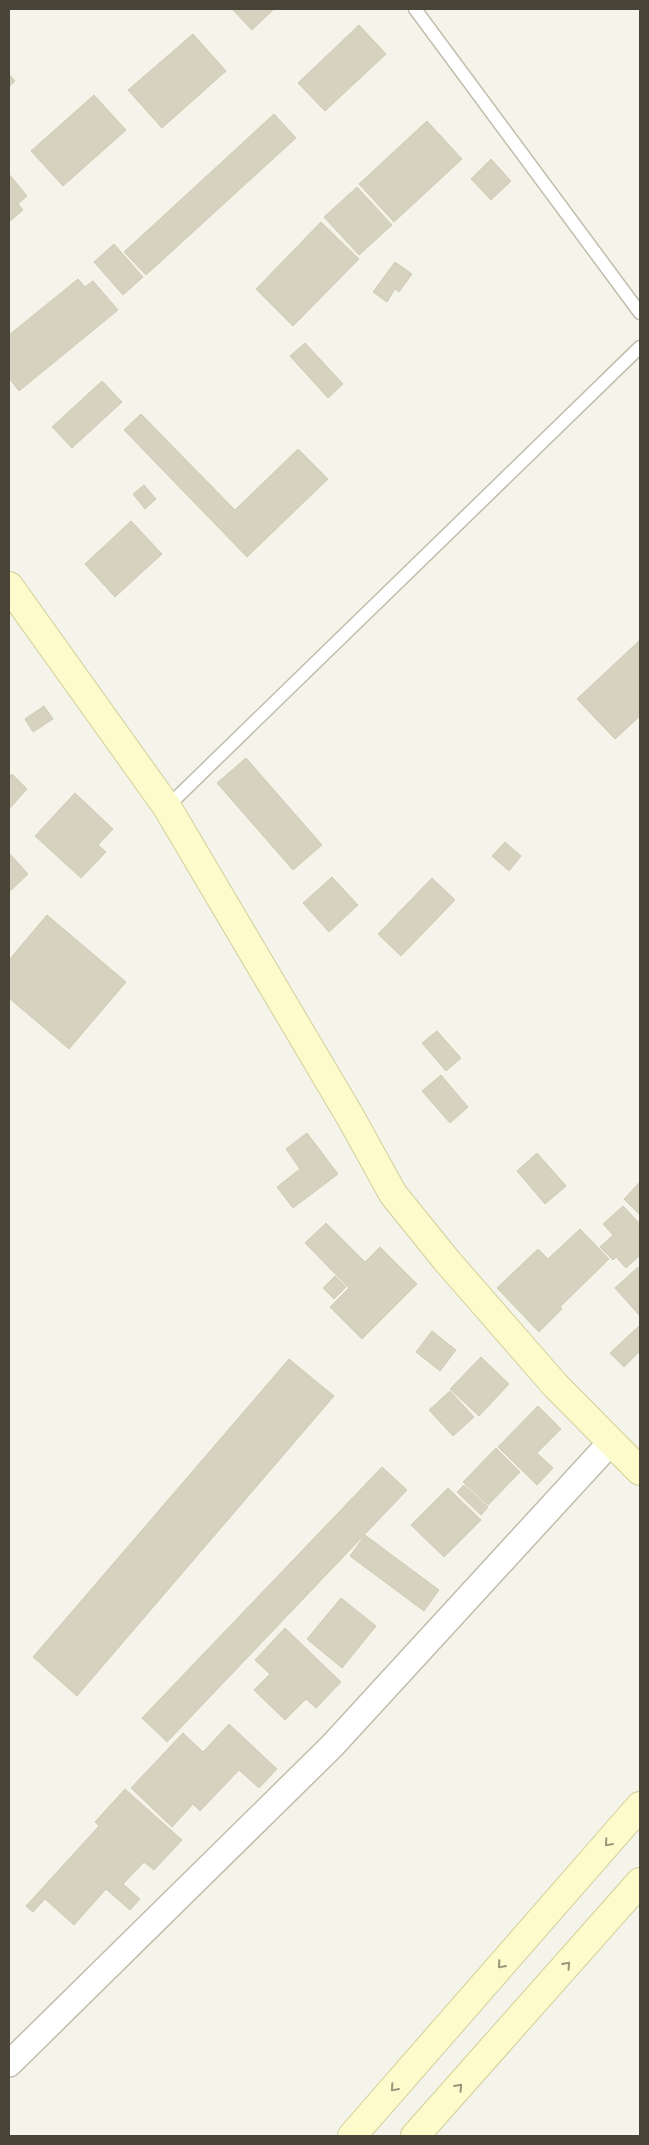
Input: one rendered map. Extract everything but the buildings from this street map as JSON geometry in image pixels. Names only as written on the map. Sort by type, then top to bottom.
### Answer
[{"type":"street","points":[[9,586],[167,807],[351,1118],[393,1194],[447,1261],[556,1386],[640,1471]]},
{"type":"street","points":[[9,2064],[332,1746],[611,1442]]},
{"type":"street","points":[[352,2136],[640,1806]]},
{"type":"street","points":[[415,2136],[640,1882]]},
{"type":"lane","points":[[415,9],[640,313]]},
{"type":"lane","points":[[167,807],[640,346]]}]
